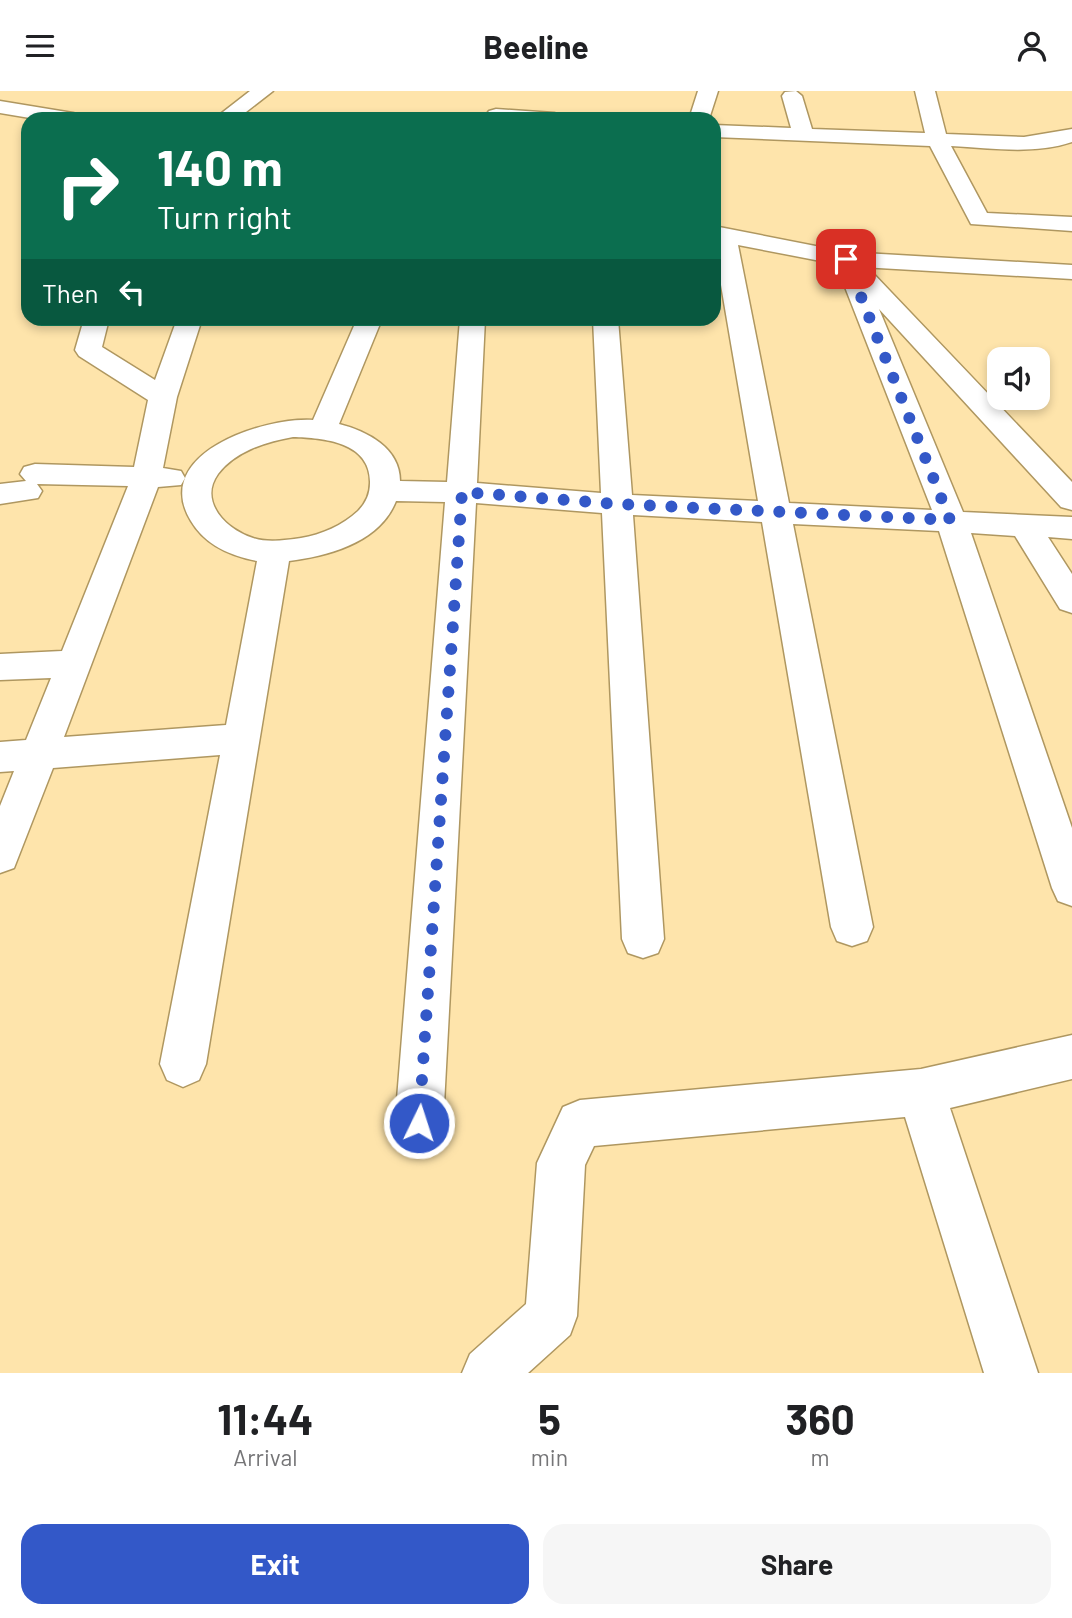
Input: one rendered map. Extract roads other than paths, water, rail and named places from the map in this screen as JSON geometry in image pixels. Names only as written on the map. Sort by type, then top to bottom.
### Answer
[{"type":"street","points":[[228,91],[260,93]]},
{"type":"street","points":[[701,112],[708,91]]},
{"type":"street","points":[[925,91],[937,139],[979,219],[1072,224]]},
{"type":"street","points":[[234,112],[260,93]]},
{"type":"street","points":[[792,96],[804,135]]},
{"type":"street","points":[[0,107],[30,112]]},
{"type":"street","points":[[721,131],[1024,143],[1062,139],[1072,135]]},
{"type":"street","points":[[721,234],[846,259],[1071,274]]},
{"type":"street","points":[[721,244],[776,511],[852,927]]},
{"type":"street","points":[[846,259],[1072,500]]},
{"type":"street","points":[[846,259],[950,520],[1072,888]]},
{"type":"street","points":[[95,326],[88,350],[163,397]]},
{"type":"street","points":[[0,856],[146,476],[163,397],[187,326]]},
{"type":"street","points":[[323,429],[366,326]]},
{"type":"street","points":[[419,1123],[473,326]]},
{"type":"street","points":[[606,326],[643,939]]},
{"type":"street","points":[[323,429],[350,436],[371,449],[383,465],[387,485],[380,505],[363,524],[338,539],[308,549],[275,552],[244,547],[219,536],[202,520],[196,501],[199,481],[213,462],[235,445],[263,434],[283,430],[323,429]]},
{"type":"street","points":[[21,487],[146,476],[199,481]]},
{"type":"street","points":[[384,491],[462,492],[617,504],[1072,528]]},
{"type":"street","points":[[1024,524],[1072,601]]},
{"type":"street","points":[[183,1064],[275,552]]},
{"type":"street","points":[[0,667],[74,664]]},
{"type":"street","points":[[0,757],[241,739]]},
{"type":"street","points":[[489,1373],[551,1315],[561,1163],[580,1125],[921,1092],[1072,1057]]},
{"type":"street","points":[[921,1092],[1011,1373]]}]
